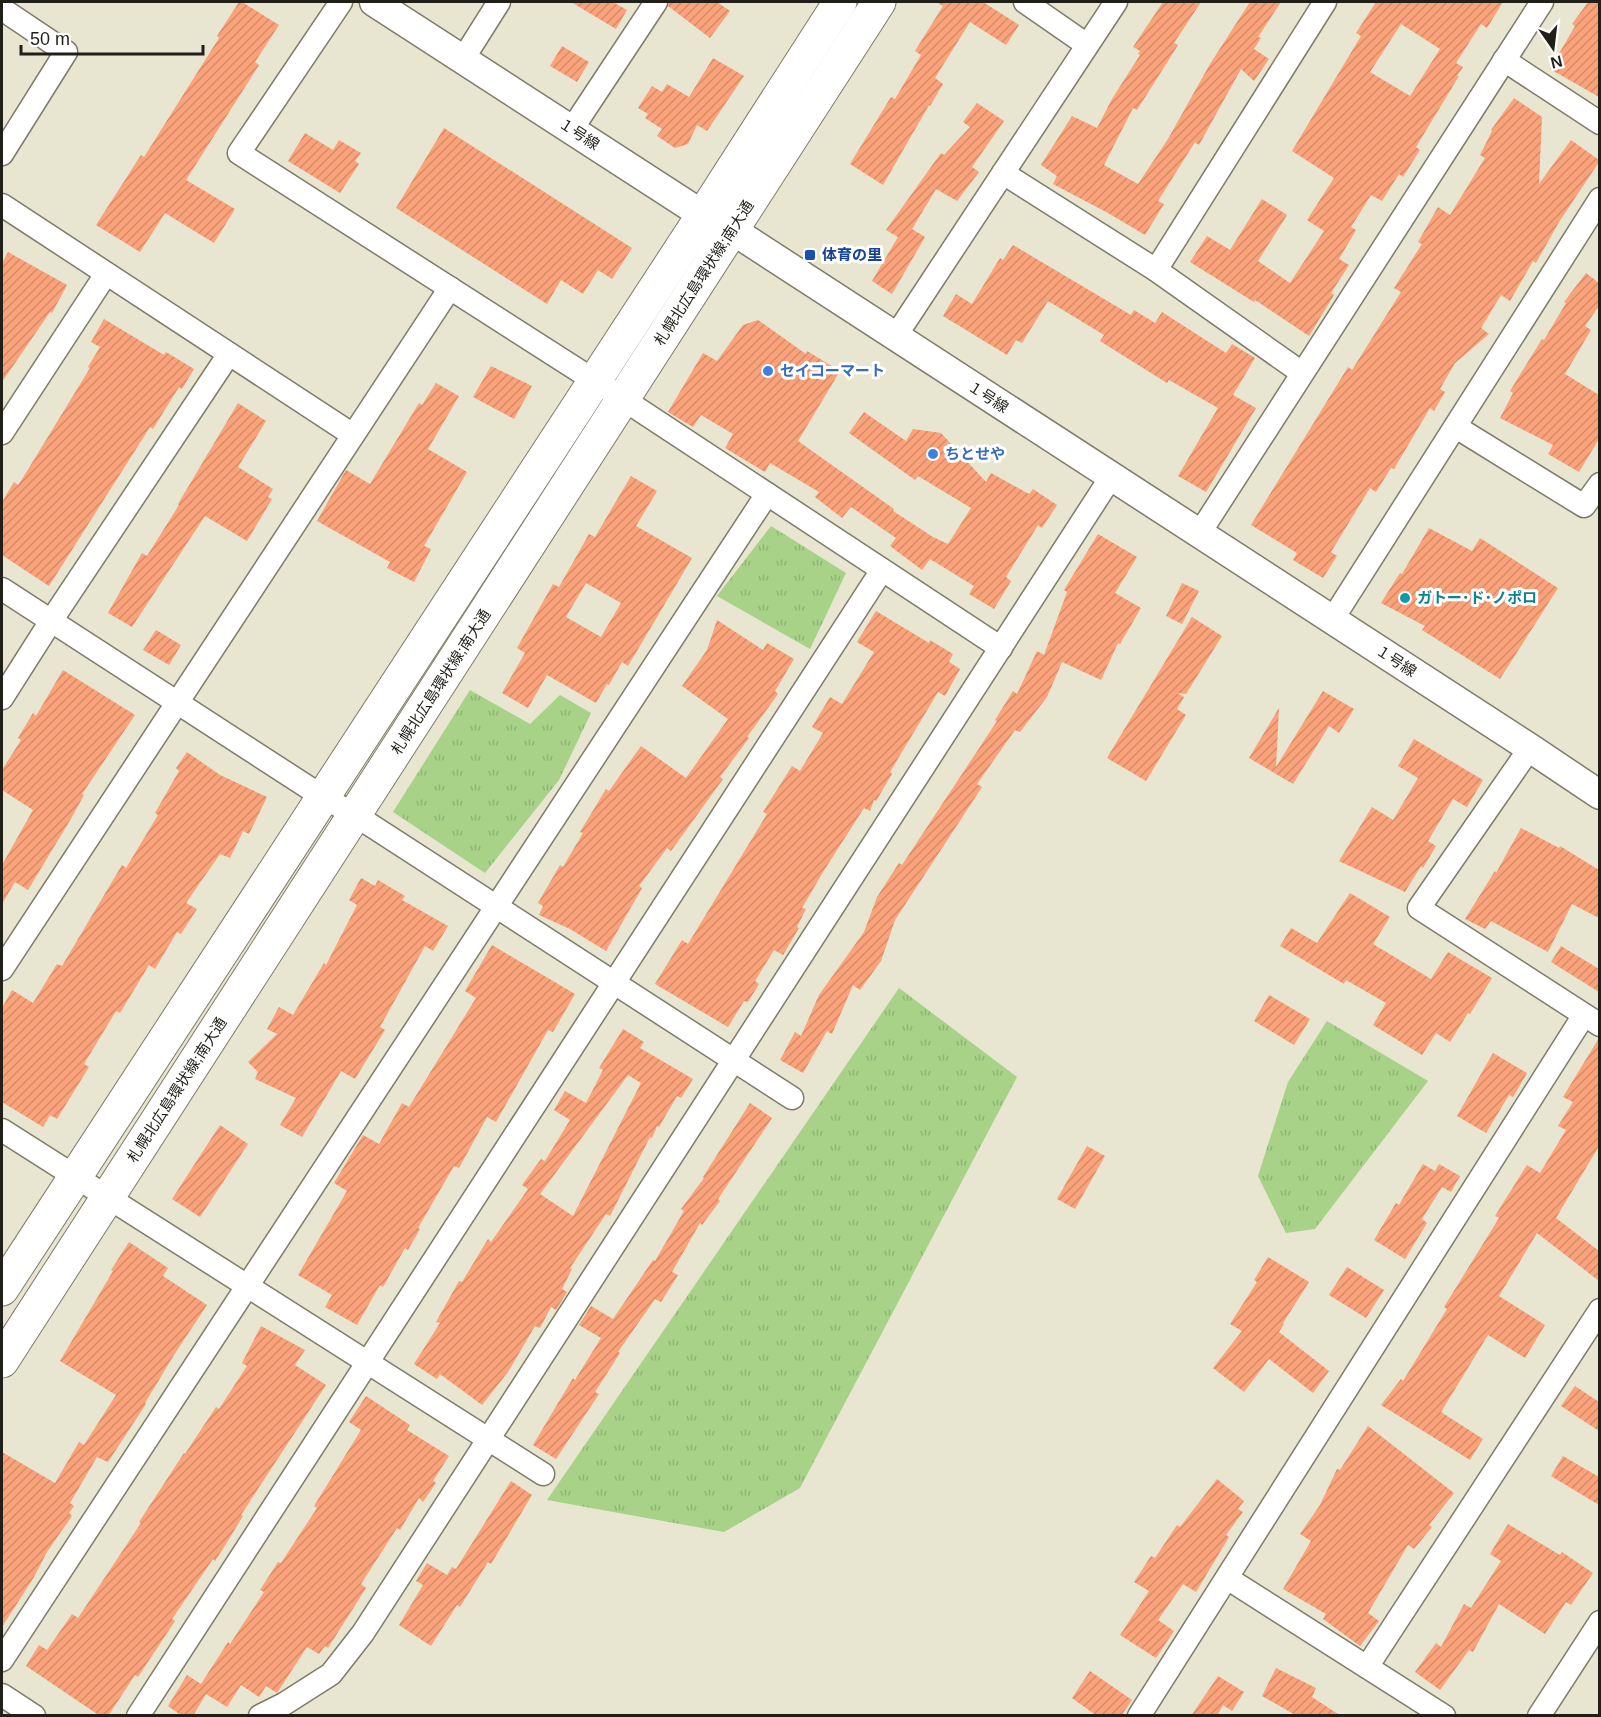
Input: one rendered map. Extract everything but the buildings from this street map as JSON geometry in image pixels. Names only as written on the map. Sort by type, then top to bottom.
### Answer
[{"type":"main road","points":[[2,1289],[840,2]]},
{"type":"main road","name":"札幌北広島環状線;南大通","points":[[2,1361],[879,2]]},
{"type":"street","points":[[340,2],[239,153],[623,399],[1001,648]]},
{"type":"street","name":"１号線","points":[[374,2],[703,215],[732,230],[1599,795]]},
{"type":"street","points":[[463,58],[499,2]]},
{"type":"street","points":[[572,129],[656,2]]},
{"type":"street","points":[[1025,2],[1087,45]]},
{"type":"street","points":[[895,337],[1116,2]]},
{"type":"street","points":[[1156,270],[1325,2]]},
{"type":"street","points":[[1199,534],[1542,2]]},
{"type":"street","points":[[2,154],[66,52],[5,7]]},
{"type":"street","points":[[1504,60],[1599,123]]},
{"type":"street","points":[[1003,173],[1156,270],[1302,373]]},
{"type":"street","points":[[1332,620],[1456,428],[1599,199]]},
{"type":"street","points":[[2,206],[353,435]]},
{"type":"street","points":[[2,433],[106,274]]},
{"type":"street","points":[[2,969],[450,288]]},
{"type":"street","points":[[2,698],[228,354]]},
{"type":"street","points":[[1456,428],[1584,506],[1599,484]]},
{"type":"street","points":[[260,1716],[284,1704],[331,1674],[363,1633],[1111,477]]},
{"type":"street","points":[[2,1660],[767,494]]},
{"type":"street","points":[[138,1716],[882,570]]},
{"type":"street","points":[[2,589],[792,1098]]},
{"type":"street","points":[[1139,1716],[1592,1020],[1419,908],[1530,748]]},
{"type":"street","points":[[2,1130],[543,1474]]},
{"type":"street","points":[[1367,1667],[1599,1310]]},
{"type":"street","points":[[1227,1578],[1443,1716]]},
{"type":"street","points":[[1539,1716],[1599,1622]]},
{"type":"street","points":[[2,1695],[34,1716]]},
{"type":"green space","points":[[771,526],[846,573],[810,649],[717,596]]},
{"type":"green space","points":[[470,690],[530,724],[560,695],[591,713],[559,780],[485,873],[393,812]]},
{"type":"green space","points":[[899,988],[1017,1077],[800,1488],[724,1532],[547,1500]]},
{"type":"green space","points":[[1327,1021],[1428,1081],[1315,1229],[1286,1233],[1258,1176],[1288,1082]]},
{"type":"place","name":"体育の里","points":[[810,255]]},
{"type":"place","name":"セイコーマート","points":[[768,371]]},
{"type":"place","name":"ちとせや","points":[[933,454]]},
{"type":"place","name":"ガトー･ド･ノポロ","points":[[1405,598]]}]
